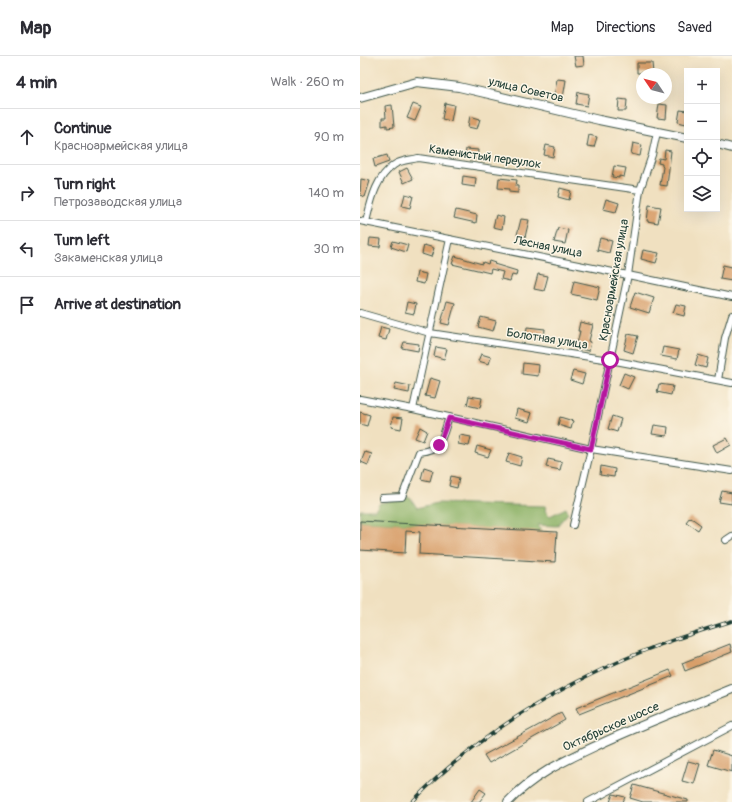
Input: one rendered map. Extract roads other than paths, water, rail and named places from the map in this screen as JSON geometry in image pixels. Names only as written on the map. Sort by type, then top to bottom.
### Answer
[{"type":"main road","name":"улица Советов","points":[[360,98],[417,82],[452,86],[599,120],[684,137]]},
{"type":"main road","points":[[720,145],[732,148]]},
{"type":"main road","name":"Октябрьское шоссе","points":[[508,802],[530,781],[557,764],[632,729],[732,689]]},
{"type":"street","name":"Красноармейская улица","points":[[573,525],[591,449],[628,275],[640,190],[652,155],[657,132]]},
{"type":"street","name":"Каменистый переулок","points":[[363,222],[374,192],[383,174],[395,164],[418,158],[640,190]]},
{"type":"street","name":"Лесная улица","points":[[363,222],[732,297]]},
{"type":"street","points":[[413,409],[450,239]]},
{"type":"street","name":"Болотная улица","points":[[360,313],[430,333],[610,360],[732,383]]},
{"type":"street","points":[[718,380],[725,338],[732,315]]},
{"type":"street","points":[[360,399],[413,409],[591,449],[732,471]]},
{"type":"street","points":[[382,498],[402,497],[419,452],[430,452],[439,445],[449,418]]},
{"type":"street","points":[[726,540],[732,536]]},
{"type":"street","points":[[588,802],[732,726]]},
{"type":"railway","points":[[412,802],[464,755],[521,714],[551,696],[582,679],[646,650],[732,621]]}]
